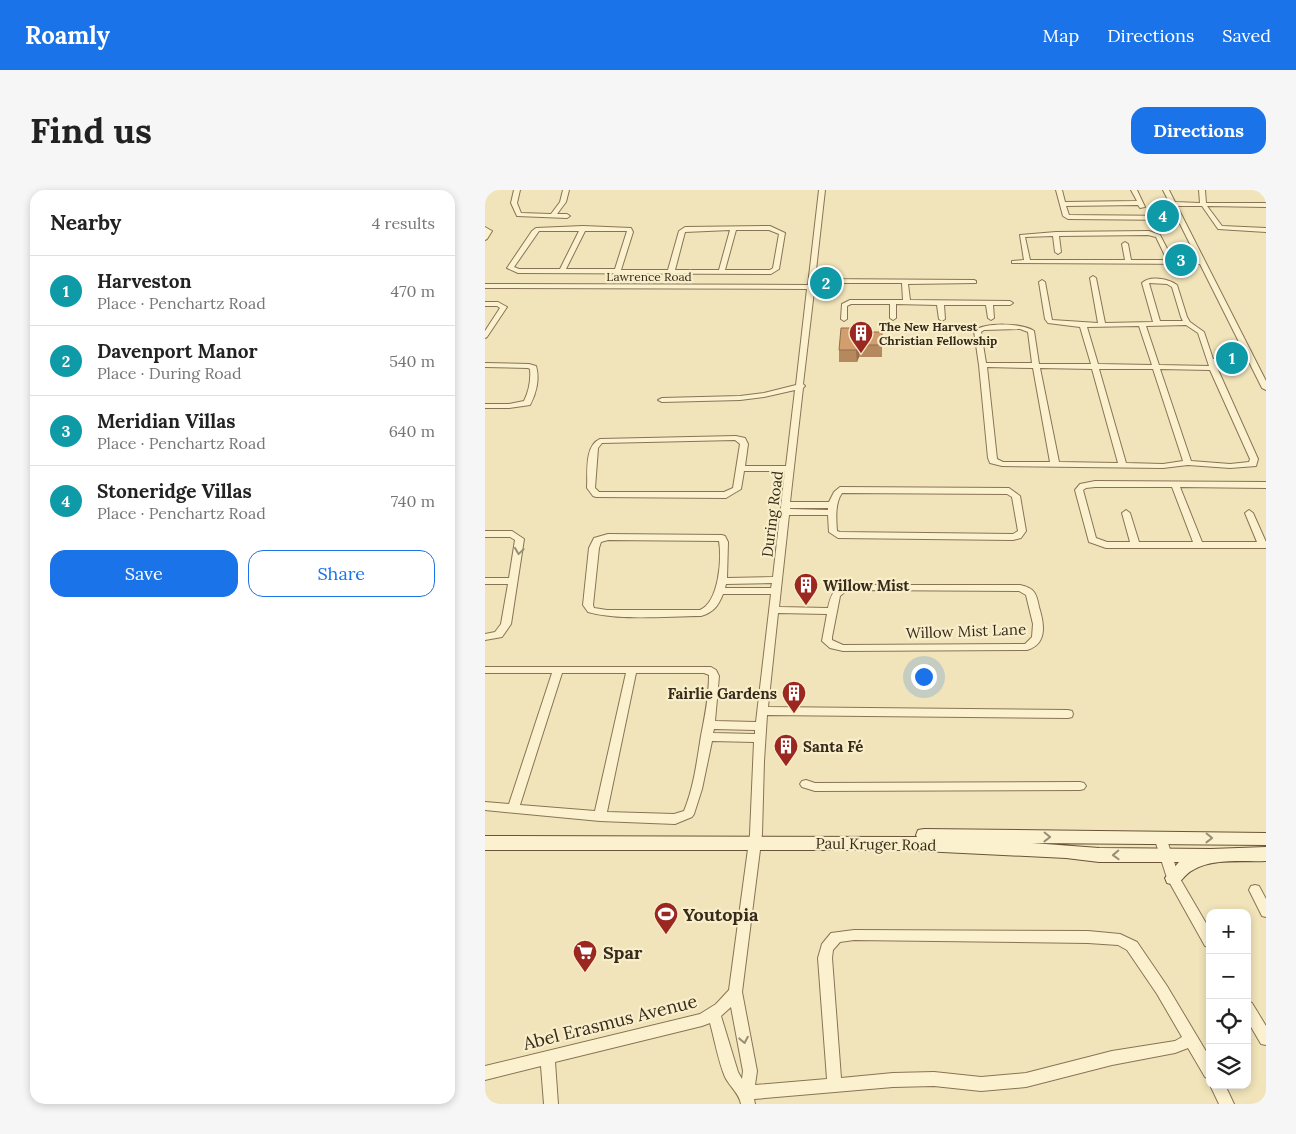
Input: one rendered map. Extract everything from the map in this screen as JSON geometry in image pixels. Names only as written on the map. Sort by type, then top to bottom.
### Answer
[{"type":"street","points":[[517,190],[514,196],[517,214],[567,216]]},
{"type":"street","points":[[552,216],[563,202],[565,190]]},
{"type":"street","name":"During Road","points":[[755,838],[762,711],[813,284],[822,190]]},
{"type":"street","points":[[1059,190],[1066,216],[1071,218],[1179,216]]},
{"type":"street","points":[[1134,190],[1145,216]]},
{"type":"street","points":[[1166,190],[1266,388]]},
{"type":"street","points":[[1202,190],[1205,203],[1220,228],[1266,230]]},
{"type":"street","points":[[1172,202],[1266,205]]},
{"type":"street","points":[[1062,204],[1141,203]]},
{"type":"street","points":[[617,272],[630,230],[624,228],[545,228],[535,230],[510,268],[513,271],[617,272],[722,271],[771,272],[776,269],[782,232],[771,228],[690,228],[683,230],[671,271]]},
{"type":"street","points":[[562,271],[583,228]]},
{"type":"street","points":[[722,271],[734,228]]},
{"type":"street","points":[[485,229],[489,231],[485,238]]},
{"type":"street","points":[[1027,262],[1023,235],[1056,234],[1156,234],[1168,261]]},
{"type":"street","points":[[1056,234],[1058,252]]},
{"type":"street","points":[[1125,244],[1129,261]]},
{"type":"street","points":[[1014,262],[1202,261]]},
{"type":"street","points":[[635,287],[639,272]]},
{"type":"street","points":[[648,287],[652,272]]},
{"type":"street","points":[[1093,278],[1102,324]]},
{"type":"street","points":[[1055,464],[1031,331],[1021,327],[978,330],[993,461],[1002,464],[1170,466],[1188,463],[1230,466],[1250,465],[1254,461],[1211,361],[1201,332],[1188,323],[1183,315],[1175,285],[1166,282],[1148,281],[1145,284],[1157,324]]},
{"type":"street","name":"Lawrence Road","points":[[485,286],[648,287],[974,282]]},
{"type":"street","points":[[1042,282],[1049,321],[1083,325],[1188,323]]},
{"type":"street","points":[[905,283],[907,302]]},
{"type":"street","points":[[843,318],[844,305],[847,302],[1010,302]]},
{"type":"street","points":[[893,302],[893,318]]},
{"type":"street","points":[[940,303],[942,318]]},
{"type":"street","points":[[989,303],[991,318]]},
{"type":"street","points":[[485,304],[498,304],[504,307],[485,336]]},
{"type":"street","points":[[1083,325],[1123,465]]},
{"type":"street","points":[[1142,325],[1188,463]]},
{"type":"street","points":[[983,365],[1155,367],[1227,358]]},
{"type":"street","points":[[1238,358],[1251,358]]},
{"type":"street","points":[[485,365],[529,366],[535,372],[530,398],[527,403],[509,406],[485,406]]},
{"type":"street","points":[[662,400],[751,397],[801,386]]},
{"type":"street","points":[[736,438],[744,442],[742,465],[737,489],[726,495],[609,495],[596,494],[591,488],[593,448],[596,443],[606,440],[736,438]]},
{"type":"street","points":[[742,465],[791,466]]},
{"type":"street","points":[[1249,512],[1264,545],[1106,545],[1091,540],[1080,488],[1095,484],[1266,484]]},
{"type":"street","points":[[1175,484],[1199,545]]},
{"type":"street","points":[[840,490],[1009,491],[1016,496],[1022,531],[1018,536],[1013,537],[842,536],[833,532],[833,509],[835,494],[840,490]]},
{"type":"street","points":[[786,509],[833,509]]},
{"type":"street","points":[[1126,513],[1135,545]]},
{"type":"street","points":[[485,534],[512,534],[520,539],[514,581],[503,631],[495,636],[485,637]]},
{"type":"street","points":[[608,537],[722,538],[724,542],[721,581],[713,607],[705,613],[595,611],[588,605],[595,544],[599,539],[608,537]]},
{"type":"street","points":[[721,581],[778,580]]},
{"type":"street","points":[[485,581],[514,581]]},
{"type":"street","name":"Willow Mist Lane","points":[[848,588],[1020,588],[1031,595],[1039,638],[1027,647],[837,647],[829,643],[827,639],[832,611],[837,592],[848,588]]},
{"type":"street","points":[[719,591],[777,591]]},
{"type":"street","points":[[775,610],[832,611]]},
{"type":"street","points":[[485,670],[704,670],[711,671],[715,679],[709,725],[695,799],[688,814],[675,819],[600,816],[485,806]]},
{"type":"street","points":[[600,816],[632,670]]},
{"type":"street","points":[[513,809],[558,671]]},
{"type":"street","points":[[762,711],[1068,714]]},
{"type":"street","points":[[709,725],[761,726]]},
{"type":"street","points":[[706,737],[760,738]]},
{"type":"street","points":[[807,784],[815,787],[1080,786]]},
{"type":"street","name":"Paul Kruger Road","points":[[485,834],[592,837],[1160,837],[1266,839]]},
{"type":"street","points":[[1160,837],[1173,878],[1206,935]]},
{"type":"street","points":[[747,1098],[750,1071],[735,992],[755,838]]},
{"type":"street","name":"Paul Kruger Road","points":[[485,843],[755,838],[1065,851],[1099,855],[1211,856],[1266,854]]},
{"type":"street","points":[[1173,878],[1186,865],[1211,856]]},
{"type":"street","points":[[1255,890],[1266,912]]},
{"type":"street","points":[[834,1084],[825,958],[830,942],[836,937],[843,936],[1088,937],[1120,940],[1132,946],[1143,960],[1206,1065]]},
{"type":"street","name":"Abel Erasmus Avenue","points":[[485,1073],[702,1020],[714,1014],[726,1004],[735,992]]},
{"type":"street","points":[[714,1014],[731,1074],[747,1098]]},
{"type":"street","points":[[1251,1014],[1266,1039]]},
{"type":"street","points":[[747,1098],[834,1084],[893,1080],[934,1080],[981,1084],[1026,1080],[1112,1058],[1175,1047],[1192,1040]]},
{"type":"street","points":[[548,1058],[551,1104]]},
{"type":"street","points":[[1219,1089],[1227,1104]]},
{"type":"building","points":[[841,328],[858,328],[858,332],[882,332],[882,345],[859,345],[856,350],[839,350]]},
{"type":"building","points":[[1225,345],[1236,345],[1233,350],[1240,353],[1243,358],[1231,358],[1235,353],[1227,350]]},
{"type":"place","name":"Stoneridge Villas","points":[[1163,216]]},
{"type":"place","name":"Meridian Villas","points":[[1181,260]]},
{"type":"place","name":"Davenport Manor","points":[[826,283]]},
{"type":"place","name":"The New Harvest Christian Fellowship","points":[[861,354]]},
{"type":"place","name":"Harveston","points":[[1232,358]]},
{"type":"place","name":"Willow Mist","points":[[806,606]]},
{"type":"place","name":"Fairlie Gardens","points":[[794,714]]},
{"type":"place","name":"Santa Fé","points":[[786,767]]},
{"type":"place","name":"Youtopia","points":[[666,935]]},
{"type":"place","name":"Spar","points":[[585,973]]}]
